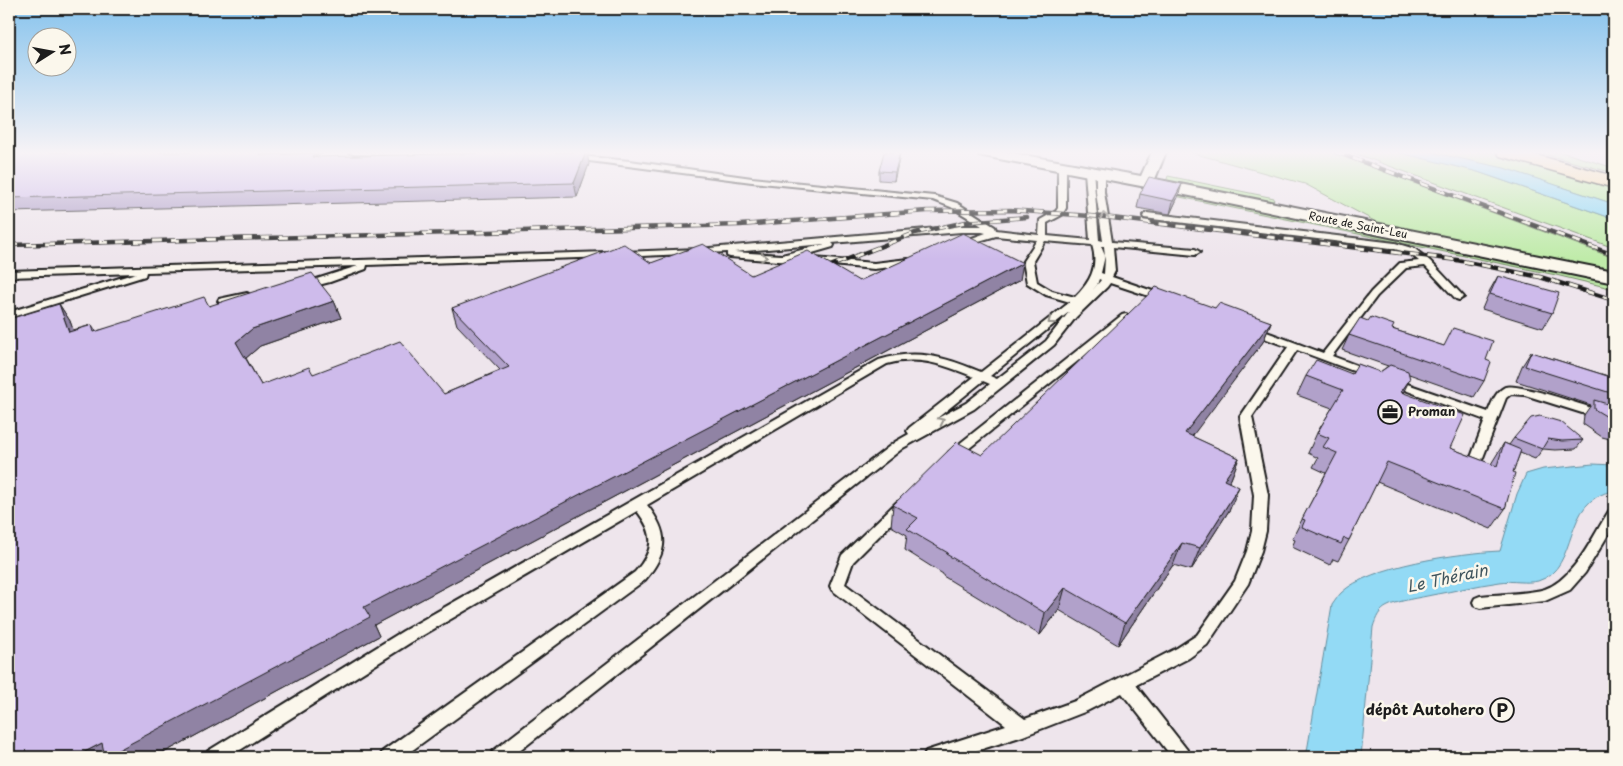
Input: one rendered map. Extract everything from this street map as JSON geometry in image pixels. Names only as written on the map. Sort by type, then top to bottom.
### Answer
[{"type":"street","name":"Route de Saint-Leu","points":[[1174,188],[1614,277]]},
{"type":"lane","points":[[830,188],[934,198],[954,205],[998,233]]},
{"type":"lane","points":[[1062,188],[1062,208],[1059,213],[1043,222],[1043,237],[1028,261],[1032,283],[1049,293],[1081,302]]},
{"type":"lane","points":[[500,757],[899,445],[928,418],[980,376],[1104,285],[1095,242],[1094,188]]},
{"type":"lane","points":[[1099,188],[1110,264],[1102,276]]},
{"type":"lane","points":[[1147,216],[1392,245],[1412,251],[1428,263],[1459,297]]},
{"type":"lane","points":[[9,274],[698,252],[961,229],[982,229],[998,233]]},
{"type":"lane","points":[[952,245],[998,233]]},
{"type":"lane","points":[[784,258],[829,245],[951,234],[998,233],[1195,252]]},
{"type":"lane","points":[[698,252],[874,266],[896,265],[916,259]]},
{"type":"lane","points":[[300,286],[327,280],[371,263]]},
{"type":"lane","points":[[1325,357],[1374,294],[1403,265],[1428,263]]},
{"type":"lane","points":[[9,315],[155,270]]},
{"type":"lane","points":[[1102,276],[1174,301]]},
{"type":"lane","points":[[223,300],[262,293]]},
{"type":"lane","points":[[946,461],[960,447],[1155,295]]},
{"type":"lane","points":[[899,445],[970,406],[999,384],[1055,338],[1081,302]]},
{"type":"lane","points":[[1239,325],[1492,418]]},
{"type":"lane","points":[[932,757],[1023,728],[1082,706],[1183,653],[1202,640],[1240,584],[1254,551],[1262,507],[1260,483],[1246,417],[1295,345]]},
{"type":"lane","points":[[214,757],[408,636],[891,358],[903,356],[926,358],[999,384]]},
{"type":"lane","points":[[1476,460],[1501,396],[1509,390],[1526,392],[1614,419]]},
{"type":"lane","points":[[911,496],[847,559],[837,586],[1023,728]]},
{"type":"lane","points":[[389,757],[640,576],[654,559],[658,541],[654,525],[639,504]]},
{"type":"lane","points":[[1480,602],[1545,595],[1565,586],[1580,569],[1614,514]]},
{"type":"lane","points":[[1125,684],[1182,757]]},
{"type":"green space","points":[[1147,188],[1162,188],[1560,269],[1614,282],[1614,289],[1556,275],[1146,190]]},
{"type":"green space","points":[[1195,188],[1225,188],[1274,198],[1273,203]]},
{"type":"green space","points":[[1312,188],[1426,188],[1614,258],[1614,273],[1380,224]]},
{"type":"green space","points":[[1449,188],[1524,188],[1614,219],[1614,248]]},
{"type":"green space","points":[[1564,188],[1614,188],[1614,204]]},
{"type":"water","points":[[1524,188],[1564,188],[1614,204],[1614,219]]},
{"type":"water","name":"Le Thérain","points":[[1593,464],[1614,465],[1614,491],[1597,497],[1585,507],[1560,563],[1551,574],[1538,581],[1500,582],[1410,599],[1393,604],[1380,612],[1373,627],[1361,757],[1306,757],[1332,605],[1341,593],[1355,583],[1372,575],[1416,562],[1462,554],[1500,551],[1517,494],[1526,474],[1543,469]]},
{"type":"building","points":[[9,188],[395,188],[9,198]]},
{"type":"building","points":[[1143,188],[1180,188],[1173,201],[1140,194]]},
{"type":"building","points":[[963,233],[1023,263],[364,607],[370,617],[105,757],[102,743],[75,757],[9,757],[9,319],[59,304],[69,332],[92,325],[94,332],[204,297],[209,306],[312,273],[334,301],[252,329],[236,342],[261,385],[309,367],[313,374],[400,341],[444,394],[509,367],[452,308],[624,244],[651,263],[703,244],[751,275],[808,251],[859,281]]},
{"type":"building","points":[[1498,276],[1559,293],[1552,313],[1490,294]]},
{"type":"building","points":[[1156,287],[1215,308],[1219,303],[1271,322],[1185,433],[1239,458],[1224,480],[1239,487],[1200,548],[1182,543],[1125,623],[1065,588],[1045,613],[907,529],[918,518],[893,505],[957,442],[982,455]]},
{"type":"building","points":[[1371,317],[1394,325],[1392,329],[1444,346],[1453,328],[1493,341],[1486,360],[1491,362],[1484,381],[1349,335],[1360,318],[1368,321]]},
{"type":"building","points":[[1531,352],[1614,378],[1614,394],[1525,366]]},
{"type":"building","points":[[1316,360],[1352,374],[1358,364],[1380,372],[1390,365],[1408,371],[1410,379],[1401,392],[1465,415],[1450,448],[1497,466],[1504,443],[1521,450],[1513,472],[1515,473],[1505,509],[1387,462],[1349,540],[1344,538],[1341,544],[1302,527],[1305,520],[1302,519],[1337,453],[1323,447],[1329,438],[1317,433],[1343,390],[1306,376]]},
{"type":"building","points":[[1594,400],[1614,406],[1614,421],[1594,409]]},
{"type":"building","points":[[1540,416],[1561,422],[1583,440],[1562,441],[1548,439],[1542,449],[1514,438],[1531,418]]},
{"type":"railway","points":[[1432,188],[1614,255]]},
{"type":"railway","points":[[9,245],[740,225],[927,211],[1010,210],[1104,217],[1457,260],[1540,277],[1614,300]]},
{"type":"railway","points":[[820,270],[915,233],[966,222],[1027,217]]},
{"type":"place","name":"Proman","points":[[1390,412]]},
{"type":"place","name":"dépôt Autohero","points":[[1502,710]]}]
